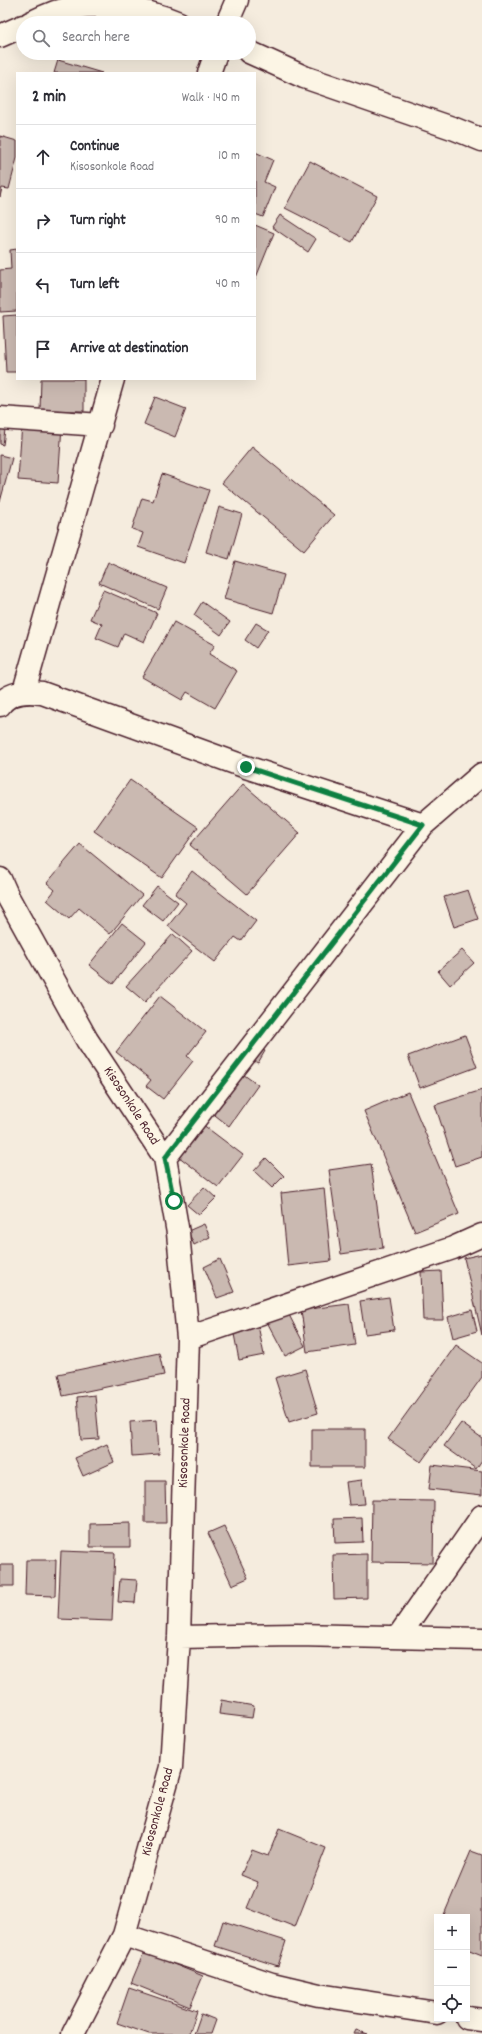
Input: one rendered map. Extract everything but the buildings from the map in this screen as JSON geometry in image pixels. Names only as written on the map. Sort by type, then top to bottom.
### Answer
[{"type":"street","points":[[230,16],[237,0]]},
{"type":"street","points":[[47,16],[56,12],[91,6],[124,7],[155,16]]},
{"type":"street","points":[[0,36],[16,29]]},
{"type":"street","points":[[256,55],[304,77],[455,129],[482,140]]},
{"type":"street","points":[[209,72],[214,60]]},
{"type":"street","points":[[24,691],[71,521],[114,380]]},
{"type":"street","points":[[0,418],[101,425]]},
{"type":"street","points":[[0,704],[4,699],[24,691],[42,693],[246,767],[423,825]]},
{"type":"street","points":[[165,1158],[423,825],[482,774]]},
{"type":"street","name":"Kisosonkole Road","points":[[0,879],[8,897],[87,1040],[165,1158],[178,1233],[188,1338],[179,1637],[171,1767],[124,1935],[73,2034]]},
{"type":"street","points":[[188,1338],[453,1248],[482,1236]]},
{"type":"street","points":[[398,1637],[482,1516]]},
{"type":"street","points":[[179,1637],[297,1635],[482,1639]]},
{"type":"street","points":[[124,1935],[272,1984],[318,1995],[434,2013]]},
{"type":"street","points":[[470,2018],[482,2020]]},
{"type":"route","points":[[174,1201],[165,1158],[423,825],[246,767]]}]
